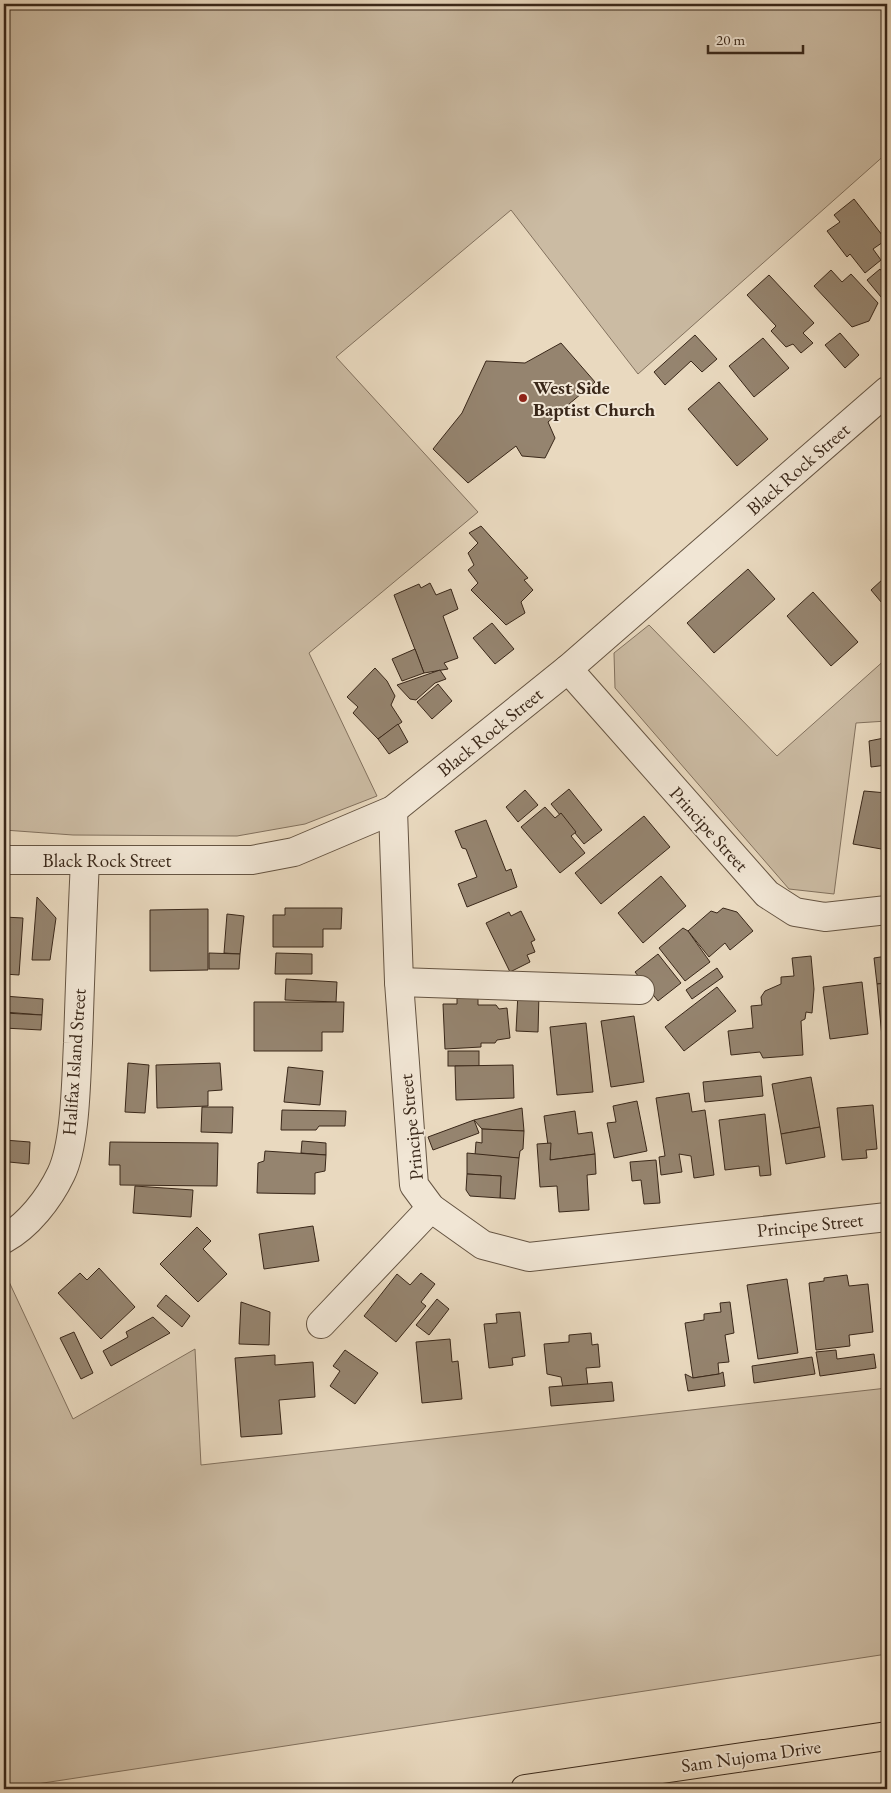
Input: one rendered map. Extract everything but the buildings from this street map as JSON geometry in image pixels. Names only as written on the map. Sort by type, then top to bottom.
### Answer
[{"type":"main road","name":"Sam Nujoma Drive","points":[[525,1789],[887,1736]]},
{"type":"street","name":"Black Rock Street","points":[[4,860],[252,860],[294,852],[393,810],[568,669],[887,391]]},
{"type":"street","name":"Principe Street","points":[[568,669],[767,894],[795,912],[825,917],[887,910]]},
{"type":"street","name":"Principe Street","points":[[393,810],[399,982],[414,1185],[431,1208],[483,1245],[529,1257],[887,1217]]},
{"type":"street","name":"Halifax Island Street","points":[[4,1239],[12,1234],[43,1204],[62,1173],[71,1136],[76,1090],[84,861]]},
{"type":"street","points":[[399,982],[640,990]]},
{"type":"street","points":[[322,1324],[431,1208]]},
{"type":"shaded area","points":[[4,4],[887,4],[887,153],[638,374],[511,210],[336,357],[478,512],[309,653],[377,796],[305,824],[237,836],[73,835],[4,830]]},
{"type":"shaded area","points":[[649,625],[777,756],[887,658],[887,721],[856,723],[834,894],[789,889],[615,688],[614,653]]},
{"type":"shaded area","points":[[4,1271],[73,1419],[195,1349],[201,1465],[887,1388],[887,1654],[4,1789]]},
{"type":"place","name":"West Side Baptist Church","points":[[523,398]]}]
